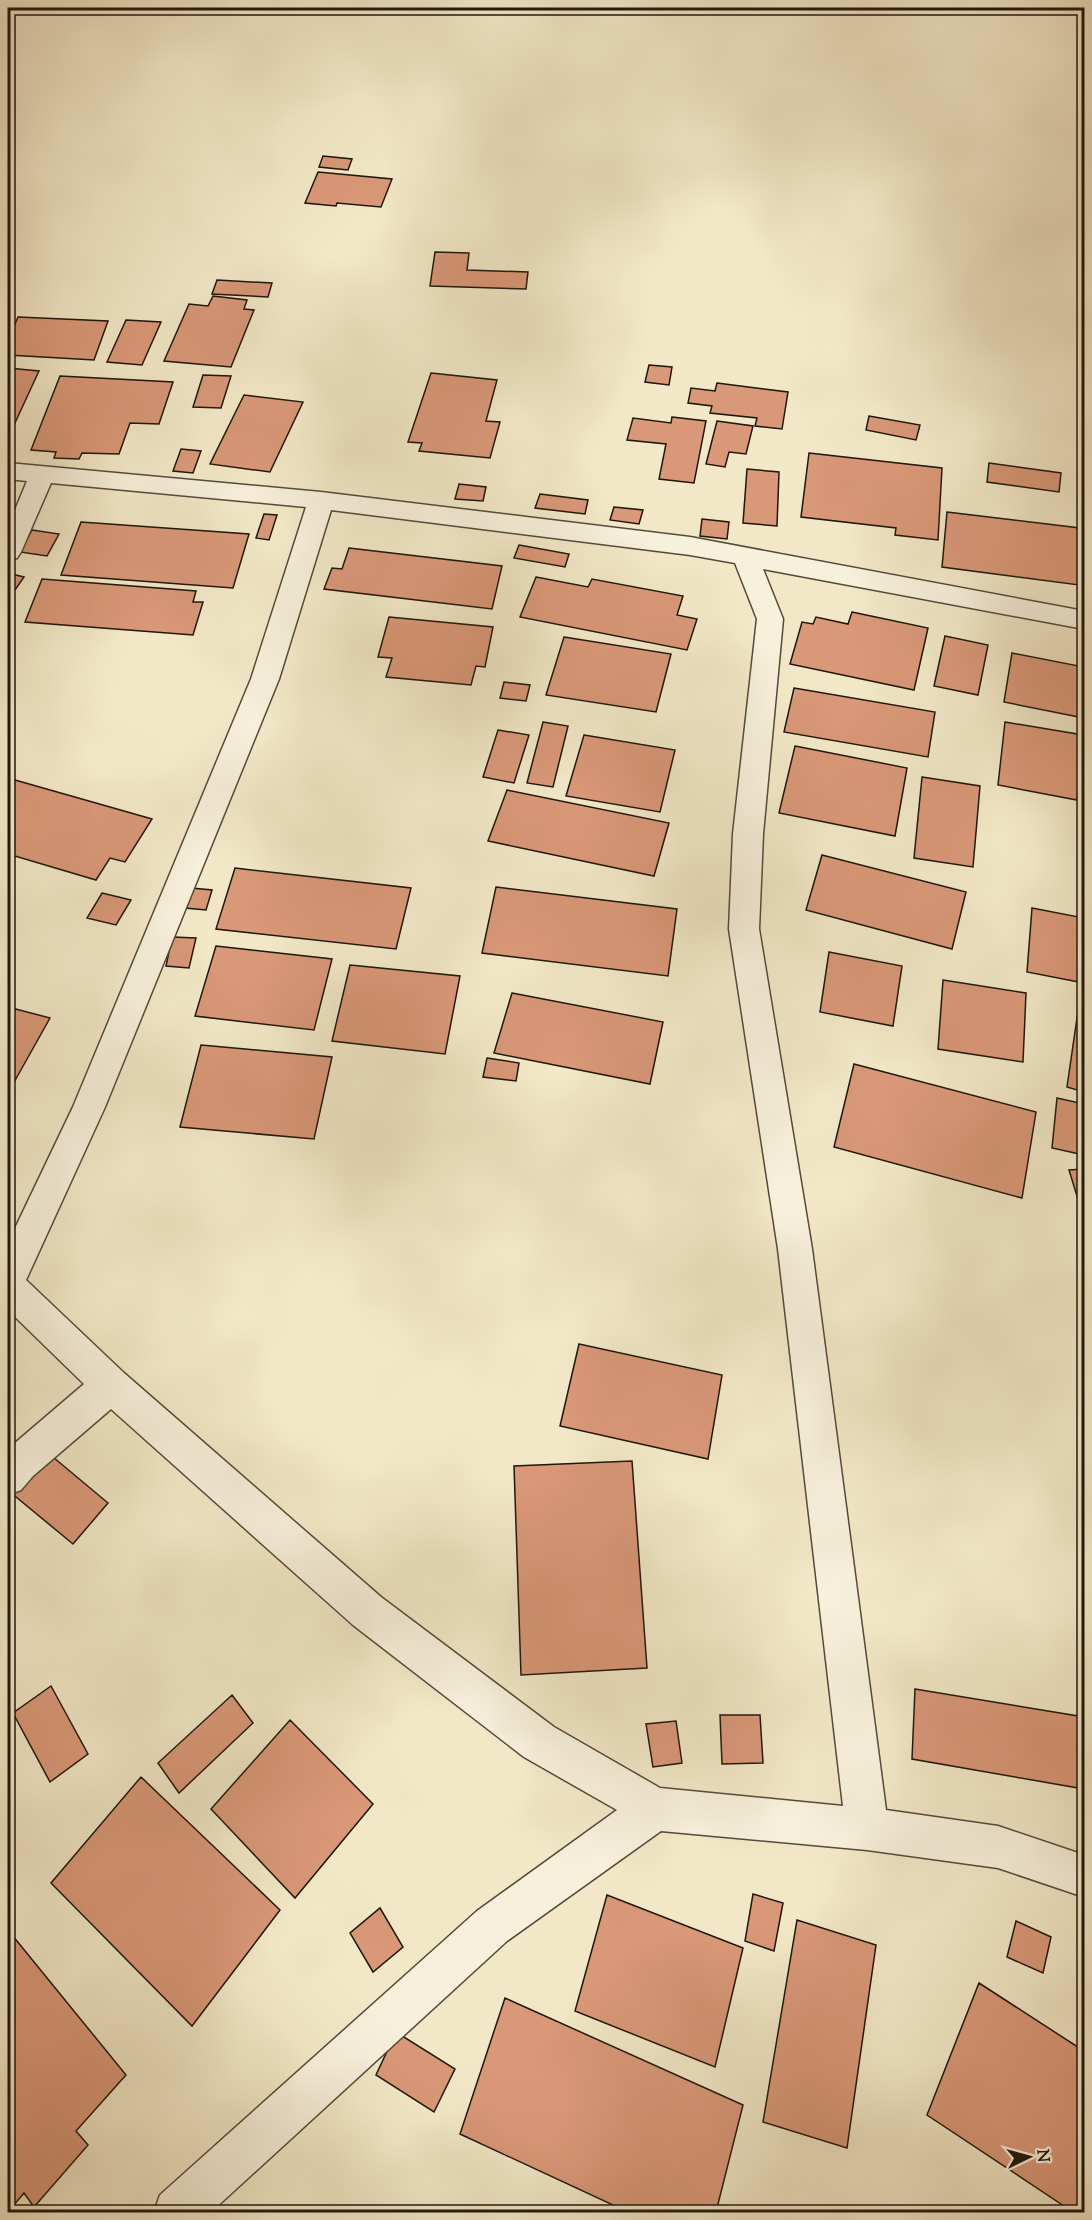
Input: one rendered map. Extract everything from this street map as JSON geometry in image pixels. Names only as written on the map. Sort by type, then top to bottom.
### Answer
[{"type":"street","points":[[8,471],[321,500],[690,546],[1084,620]]},
{"type":"street","points":[[8,552],[27,513],[42,474]]},
{"type":"street","points":[[8,1280],[89,1107],[265,679],[321,500]]},
{"type":"street","points":[[744,555],[760,589],[770,619],[748,834],[744,929],[795,1250],[840,1597],[867,1829]]},
{"type":"street","points":[[8,1287],[111,1385],[367,1611],[539,1742],[655,1809],[867,1829],[998,1847],[1084,1876]]},
{"type":"street","points":[[8,1477],[20,1463],[111,1385]]},
{"type":"street","points":[[177,2212],[492,1926],[655,1809]]},
{"type":"building","points":[[323,156],[352,159],[348,170],[319,167]]},
{"type":"building","points":[[318,172],[392,179],[381,207],[305,203]]},
{"type":"building","points":[[435,252],[469,253],[467,270],[528,272],[526,289],[430,286]]},
{"type":"building","points":[[217,280],[272,283],[268,297],[212,294]]},
{"type":"building","points":[[213,296],[247,300],[244,309],[254,310],[231,367],[164,361],[189,304],[208,306]]},
{"type":"building","points":[[18,317],[108,321],[94,360],[8,355],[8,331],[12,331]]},
{"type":"building","points":[[126,320],[161,322],[142,365],[107,362]]},
{"type":"building","points":[[649,365],[672,367],[669,385],[645,382]]},
{"type":"building","points":[[8,368],[39,371],[8,438]]},
{"type":"building","points":[[431,373],[497,380],[486,421],[500,422],[490,458],[419,451],[422,443],[408,442]]},
{"type":"building","points":[[203,375],[231,376],[221,408],[193,407]]},
{"type":"building","points":[[60,376],[173,382],[159,424],[130,423],[119,454],[82,453],[79,459],[54,458],[56,452],[31,450]]},
{"type":"building","points":[[717,383],[788,392],[782,429],[755,426],[757,418],[710,413],[712,406],[688,403],[691,388],[715,391]]},
{"type":"building","points":[[244,395],[303,402],[270,472],[210,464]]},
{"type":"building","points":[[869,416],[920,425],[916,440],[866,430]]},
{"type":"building","points":[[672,417],[706,421],[694,483],[659,479],[666,444],[627,440],[633,418],[671,423]]},
{"type":"building","points":[[717,421],[753,426],[746,454],[729,452],[725,467],[706,464]]},
{"type":"building","points":[[181,449],[201,451],[193,473],[173,471]]},
{"type":"building","points":[[809,453],[942,468],[938,540],[895,535],[896,528],[801,517]]},
{"type":"building","points":[[989,463],[1061,473],[1059,492],[987,482]]},
{"type":"building","points":[[747,469],[779,472],[777,526],[743,523]]},
{"type":"building","points":[[459,484],[486,487],[483,501],[455,499]]},
{"type":"building","points":[[540,494],[588,500],[585,514],[535,508]]},
{"type":"building","points":[[614,507],[643,510],[639,524],[610,520]]},
{"type":"building","points":[[947,512],[1080,528],[1079,585],[942,567]]},
{"type":"building","points":[[264,514],[277,515],[269,540],[256,538]]},
{"type":"building","points":[[702,519],[729,522],[727,539],[700,536]]},
{"type":"building","points":[[81,522],[249,534],[233,588],[61,575]]},
{"type":"building","points":[[32,530],[59,534],[47,556],[20,552]]},
{"type":"building","points":[[519,545],[569,554],[565,567],[514,558]]},
{"type":"building","points":[[349,548],[502,566],[492,609],[324,589],[332,568],[342,569]]},
{"type":"building","points":[[8,573],[24,577],[8,600]]},
{"type":"building","points":[[536,577],[588,587],[592,579],[683,596],[677,615],[697,619],[687,650],[520,617]]},
{"type":"building","points":[[42,579],[196,591],[193,602],[203,602],[193,635],[25,622]]},
{"type":"building","points":[[852,612],[928,628],[914,690],[790,664],[802,622],[813,624],[816,617],[848,624]]},
{"type":"building","points":[[389,617],[493,627],[485,667],[476,666],[471,685],[386,677],[392,658],[378,657]]},
{"type":"building","points":[[945,636],[988,645],[978,695],[934,686]]},
{"type":"building","points":[[564,637],[671,654],[656,712],[546,695]]},
{"type":"building","points":[[1012,653],[1084,667],[1084,718],[1004,702]]},
{"type":"building","points":[[504,682],[530,685],[526,701],[500,698]]},
{"type":"building","points":[[794,688],[935,712],[928,757],[784,732]]},
{"type":"building","points":[[543,722],[568,726],[553,787],[527,783]]},
{"type":"building","points":[[1005,722],[1083,735],[1077,800],[998,785]]},
{"type":"building","points":[[498,730],[529,735],[514,783],[483,777]]},
{"type":"building","points":[[584,735],[675,750],[660,812],[566,796]]},
{"type":"building","points":[[795,746],[907,768],[895,836],[779,813]]},
{"type":"building","points":[[922,777],[980,786],[973,867],[914,858]]},
{"type":"building","points":[[8,778],[152,819],[125,862],[110,858],[96,880],[8,854]]},
{"type":"building","points":[[507,790],[669,823],[654,876],[488,841]]},
{"type":"building","points":[[822,855],[966,892],[952,949],[806,910]]},
{"type":"building","points":[[235,868],[411,888],[396,949],[216,929]]},
{"type":"building","points":[[496,887],[677,909],[668,976],[482,953]]},
{"type":"building","points":[[191,888],[212,890],[206,910],[185,908]]},
{"type":"building","points":[[102,893],[131,900],[116,925],[87,918]]},
{"type":"building","points":[[1032,908],[1084,918],[1084,983],[1027,972]]},
{"type":"building","points":[[172,937],[196,938],[189,968],[166,966]]},
{"type":"building","points":[[216,946],[332,959],[314,1030],[195,1016]]},
{"type":"building","points":[[829,952],[902,966],[893,1026],[820,1012]]},
{"type":"building","points":[[350,965],[460,976],[445,1054],[332,1041]]},
{"type":"building","points":[[943,980],[1026,993],[1023,1062],[938,1049]]},
{"type":"building","points":[[512,993],[663,1022],[650,1084],[494,1053]]},
{"type":"building","points":[[8,1007],[50,1018],[8,1093]]},
{"type":"building","points":[[1078,1011],[1084,1012],[1084,1092],[1067,1087]]},
{"type":"building","points":[[201,1045],[332,1057],[314,1139],[180,1127]]},
{"type":"building","points":[[487,1058],[519,1063],[516,1081],[483,1077]]},
{"type":"building","points":[[854,1064],[1036,1112],[1022,1198],[834,1147]]},
{"type":"building","points":[[1057,1098],[1084,1104],[1084,1155],[1052,1148]]},
{"type":"building","points":[[1084,1169],[1084,1219],[1069,1170]]},
{"type":"building","points":[[579,1344],[722,1375],[708,1459],[560,1426]]},
{"type":"building","points":[[47,1452],[108,1503],[73,1544],[10,1492]]},
{"type":"building","points":[[632,1461],[647,1668],[521,1675],[514,1466]]},
{"type":"building","points":[[51,1686],[88,1754],[50,1782],[13,1713]]},
{"type":"building","points":[[915,1689],[1084,1717],[1084,1789],[912,1759]]},
{"type":"building","points":[[232,1695],[253,1723],[179,1793],[158,1763]]},
{"type":"building","points":[[720,1715],[760,1715],[763,1763],[722,1764]]},
{"type":"building","points":[[290,1720],[373,1804],[295,1898],[211,1809]]},
{"type":"building","points":[[676,1721],[682,1763],[653,1767],[646,1724]]},
{"type":"building","points":[[141,1777],[280,1910],[192,2026],[51,1883]]},
{"type":"building","points":[[753,1894],[783,1903],[774,1951],[745,1941]]},
{"type":"building","points":[[607,1895],[743,1948],[715,2067],[575,2011]]},
{"type":"building","points":[[380,1908],[403,1947],[373,1972],[350,1933]]},
{"type":"building","points":[[797,1920],[876,1945],[847,2148],[763,2122]]},
{"type":"building","points":[[1016,1921],[1051,1937],[1043,1973],[1007,1957]]},
{"type":"building","points":[[8,1930],[126,2075],[76,2131],[88,2145],[34,2207],[24,2193],[8,2212]]},
{"type":"building","points":[[979,1983],[1084,2051],[1084,2212],[1073,2212],[927,2115]]},
{"type":"building","points":[[505,1998],[743,2105],[716,2212],[628,2212],[460,2134]]},
{"type":"building","points":[[396,2032],[455,2069],[434,2112],[376,2075]]}]
